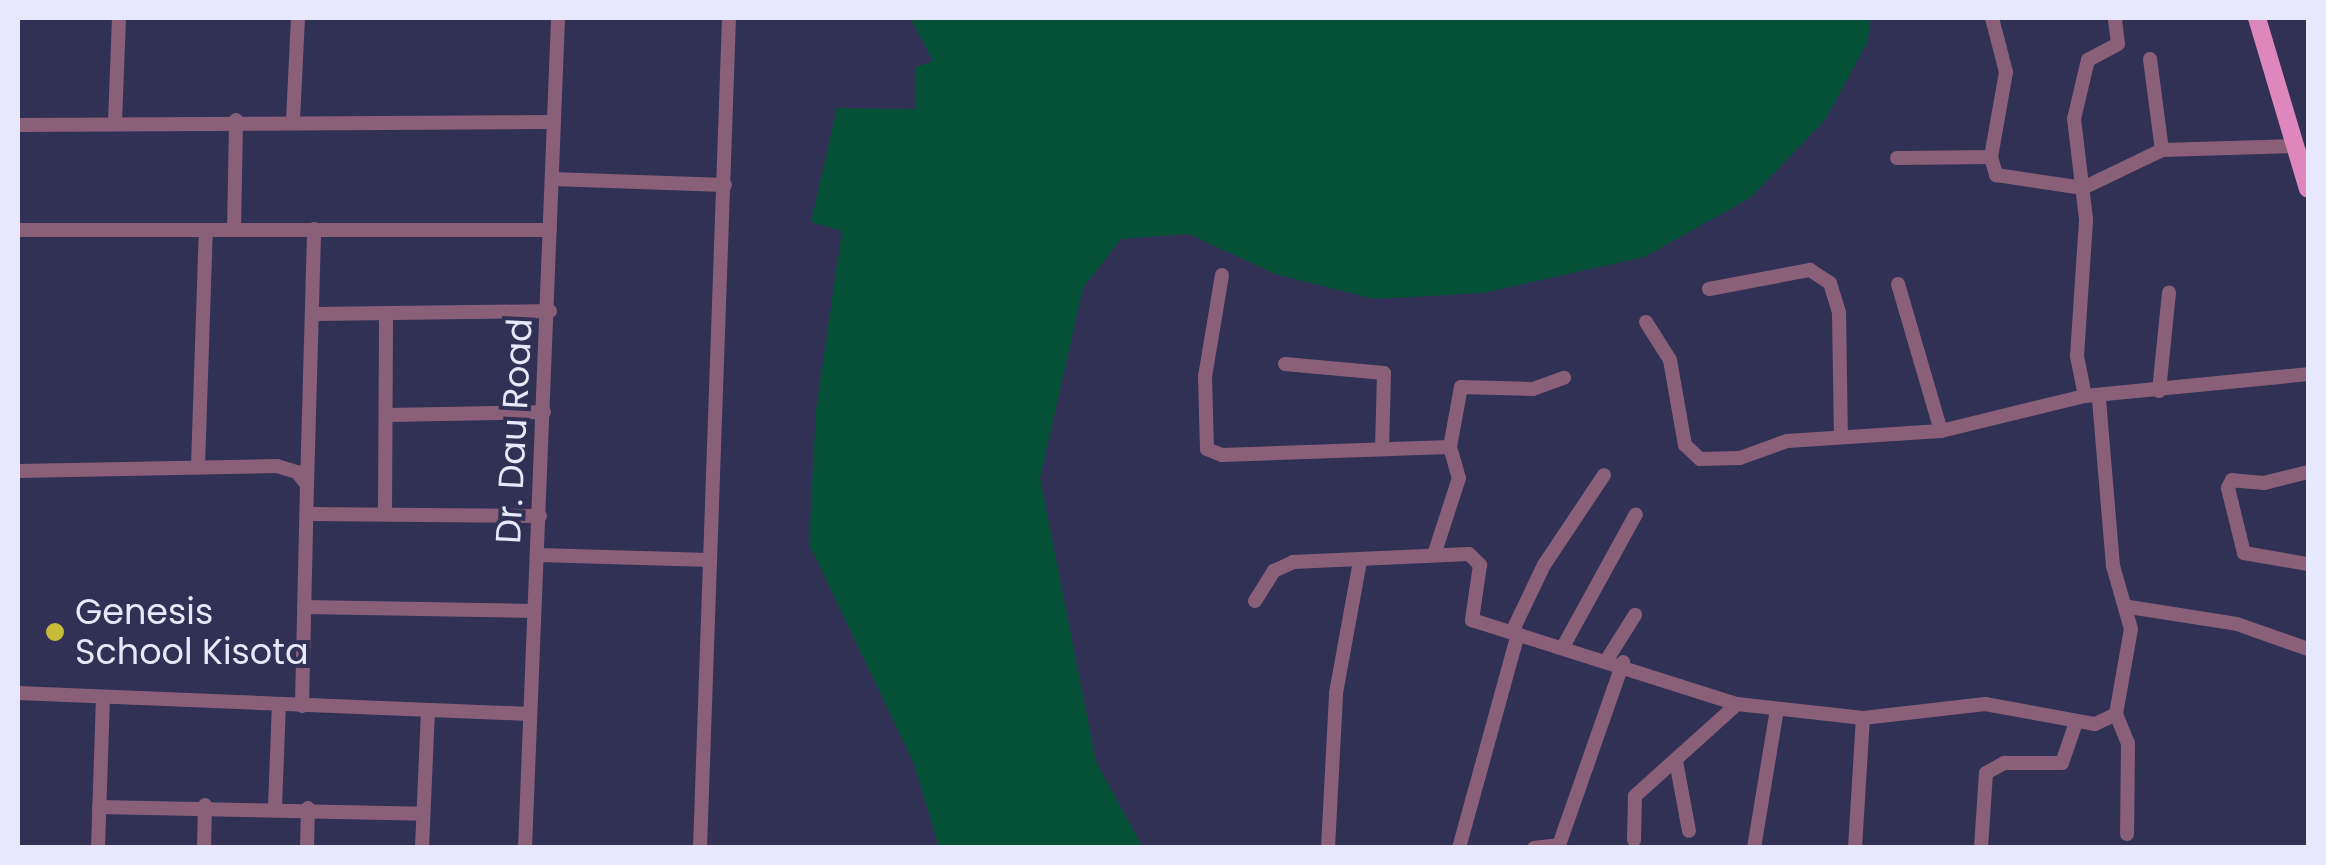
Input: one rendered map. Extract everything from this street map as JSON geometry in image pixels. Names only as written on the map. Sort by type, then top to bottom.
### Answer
[{"type":"main road","points":[[2256,18],[2308,189]]},
{"type":"street","points":[[115,122],[119,18]]},
{"type":"street","points":[[293,120],[298,18]]},
{"type":"street","name":"Dr. Dau Road","points":[[525,848],[550,310],[552,122],[558,18]]},
{"type":"street","points":[[700,848],[728,18]]},
{"type":"street","points":[[1992,18],[2006,72],[1991,157],[1996,175],[2083,188],[2162,150],[2294,146]]},
{"type":"street","points":[[2114,18],[2118,44],[2088,60],[2076,105],[2088,272],[2077,356],[2092,397],[2114,566],[2129,608],[2130,655],[2116,714],[2128,743],[2127,834]]},
{"type":"street","points":[[2150,59],[2162,150]]},
{"type":"street","points":[[234,229],[236,120]]},
{"type":"street","points":[[18,124],[236,120],[552,122]]},
{"type":"street","points":[[1897,158],[1991,157]]},
{"type":"street","points":[[552,179],[724,185]]},
{"type":"street","points":[[302,706],[314,229]]},
{"type":"street","points":[[18,230],[550,230]]},
{"type":"street","points":[[198,466],[206,231]]},
{"type":"street","points":[[1709,289],[1810,270],[1830,284],[1840,313],[1841,436]]},
{"type":"street","points":[[1222,275],[1205,377],[1207,449],[1222,455],[1450,446]]},
{"type":"street","points":[[1898,284],[1941,431]]},
{"type":"street","points":[[2159,391],[2169,293]]},
{"type":"street","points":[[314,314],[386,316],[550,310]]},
{"type":"street","points":[[385,514],[386,316]]},
{"type":"street","points":[[1646,322],[1670,360],[1690,454],[1740,458],[1766,446],[1841,436],[1941,431],[2092,397],[2308,374]]},
{"type":"street","points":[[1285,364],[1384,373],[1382,448]]},
{"type":"street","points":[[1434,555],[1459,478],[1450,446],[1461,387],[1533,389],[1564,378]]},
{"type":"street","points":[[388,416],[544,412]]},
{"type":"street","points":[[18,471],[287,467],[307,485]]},
{"type":"street","points":[[2308,472],[2264,484],[2232,480],[2228,488],[2244,553],[2308,564]]},
{"type":"street","points":[[1459,848],[1515,633],[1544,564],[1604,475]]},
{"type":"street","points":[[307,514],[540,516]]},
{"type":"street","points":[[1564,645],[1636,514]]},
{"type":"street","points":[[538,555],[710,560]]},
{"type":"street","points":[[1255,601],[1283,566],[1477,555],[1469,617],[1616,660],[1776,714],[1862,718],[1985,704],[2075,726],[2116,714]]},
{"type":"street","points":[[1328,848],[1337,683],[1360,561]]},
{"type":"street","points":[[304,608],[534,611]]},
{"type":"street","points":[[2129,608],[2203,616],[2308,649]]},
{"type":"street","points":[[1534,848],[1558,846],[1616,660],[1635,616]]},
{"type":"street","points":[[18,693],[529,714]]},
{"type":"street","points":[[98,848],[102,697]]},
{"type":"street","points":[[1634,840],[1635,796],[1738,704]]},
{"type":"street","points":[[275,807],[280,706]]},
{"type":"street","points":[[422,848],[428,710]]},
{"type":"street","points":[[1754,848],[1776,714]]},
{"type":"street","points":[[1856,848],[1862,718]]},
{"type":"street","points":[[1981,848],[1986,773],[2004,763],[2062,763],[2075,726]]},
{"type":"street","points":[[1676,760],[1689,831]]},
{"type":"street","points":[[100,806],[205,805],[423,814]]},
{"type":"street","points":[[204,848],[205,805]]},
{"type":"street","points":[[307,848],[308,808]]},
{"type":"green space","points":[[910,18],[1871,18],[1867,43],[1825,120],[1750,198],[1644,257],[1483,293],[1375,299],[1275,274],[1189,234],[1121,239],[1083,288],[1040,478],[1096,762],[1143,848],[939,847],[914,764],[809,544],[816,410],[842,231],[811,222],[837,108],[916,109],[916,67],[933,61]]},
{"type":"waterway","points":[[2304,148],[2308,156]]},
{"type":"place","name":"Genesis School Kisota","points":[[55,632]]}]
